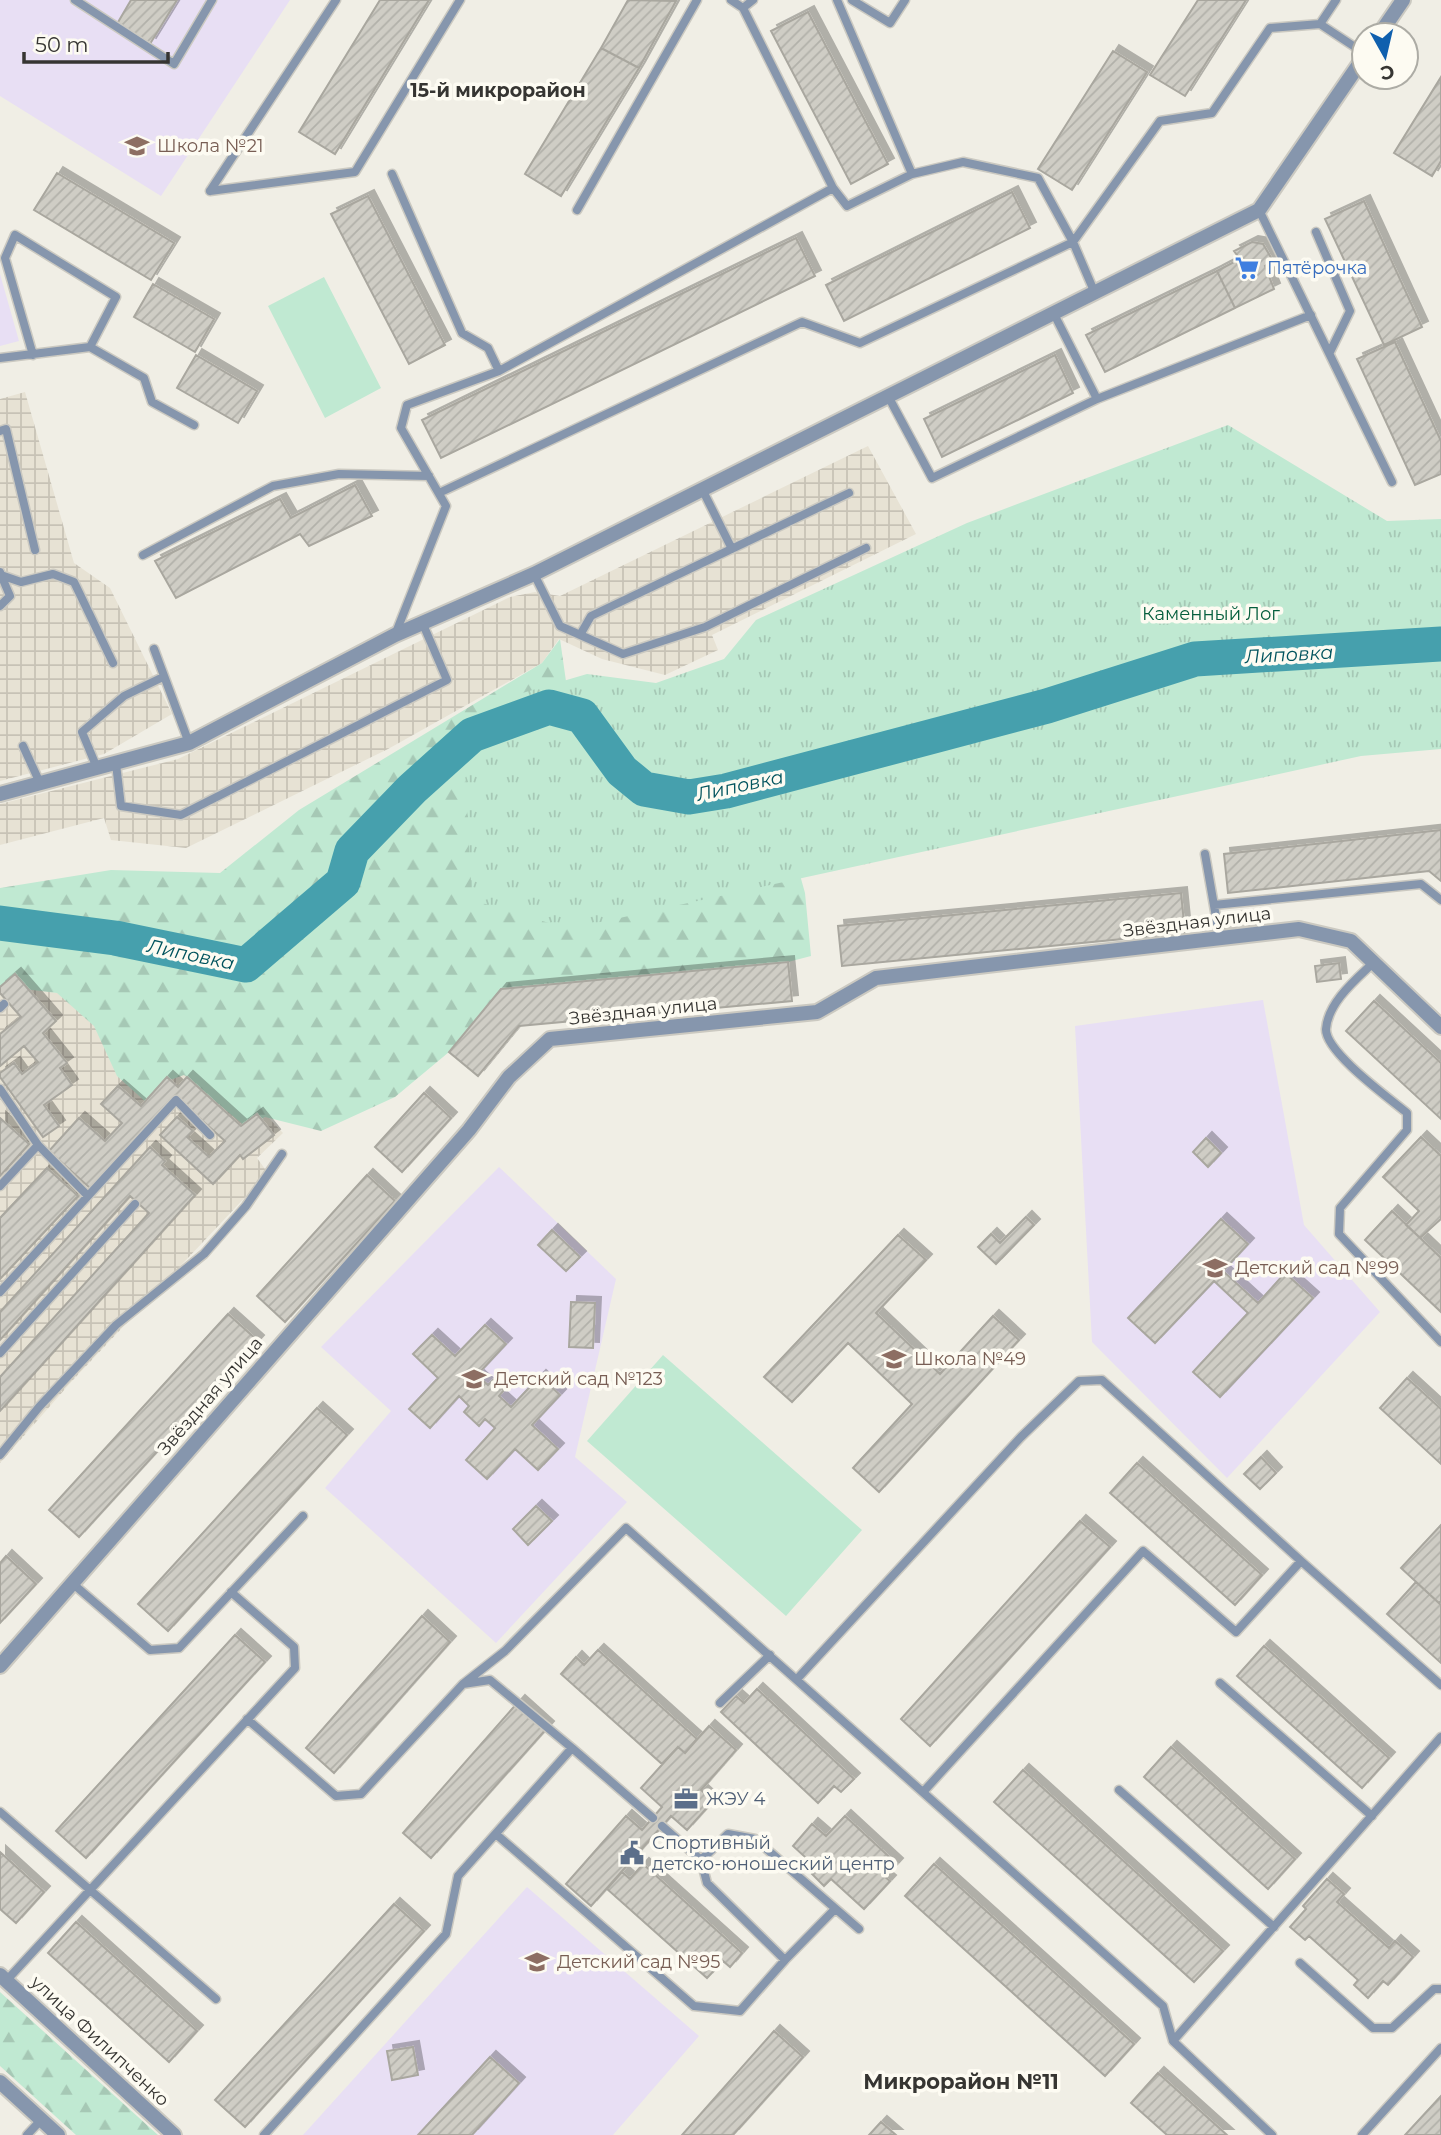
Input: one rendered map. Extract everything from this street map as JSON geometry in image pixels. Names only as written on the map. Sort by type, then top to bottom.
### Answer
[{"type":"street","points":[[1389,21],[1403,0]]},
{"type":"street","points":[[0,794],[189,743],[395,635],[534,574],[1258,211],[1350,76]]},
{"type":"street","name":"Звёздная улица","points":[[0,1665],[469,1130],[509,1077],[550,1039],[817,1012],[876,978],[1299,929],[1351,941],[1372,964],[1441,1027]]},
{"type":"street","name":"улица Филипченко","points":[[3,1978],[174,2135]]},
{"type":"street","points":[[0,2082],[58,2135]]},
{"type":"lane","points":[[75,0],[174,64],[212,0]]},
{"type":"lane","points":[[336,0],[210,191],[355,172],[460,0]]},
{"type":"lane","points":[[577,209],[697,0]]},
{"type":"lane","points":[[731,0],[743,8],[833,188],[847,206],[912,174],[962,162],[1038,178],[1073,242],[1094,292]]},
{"type":"lane","points":[[743,8],[753,0]]},
{"type":"lane","points":[[837,0],[912,174]]},
{"type":"lane","points":[[852,0],[890,23],[905,0]]},
{"type":"lane","points":[[1320,24],[1336,0]]},
{"type":"lane","points":[[439,492],[802,323],[860,343],[1073,242],[1160,121],[1212,113],[1270,28],[1320,24],[1350,45]]},
{"type":"lane","points":[[392,174],[462,333],[488,348],[499,371]]},
{"type":"lane","points":[[395,635],[446,506],[401,428],[407,405],[499,371],[833,188]]},
{"type":"lane","points":[[1258,211],[1392,482]]},
{"type":"lane","points":[[1316,232],[1350,311],[1330,352]]},
{"type":"lane","points":[[33,355],[5,258],[15,235],[116,297],[90,347]]},
{"type":"lane","points":[[1053,312],[1097,399]]},
{"type":"lane","points":[[888,396],[932,478],[1097,399],[1311,315]]},
{"type":"lane","points":[[0,358],[90,347],[144,378],[152,402],[194,425]]},
{"type":"lane","points":[[0,431],[6,429],[35,550]]},
{"type":"lane","points":[[143,555],[273,486],[339,474],[429,475]]},
{"type":"lane","points":[[702,489],[732,549]]},
{"type":"lane","points":[[580,635],[591,616],[849,493]]},
{"type":"lane","points":[[534,574],[560,626],[623,654],[705,627],[866,548]]},
{"type":"lane","points":[[0,606],[10,596],[1,573]]},
{"type":"lane","points":[[1,573],[20,582],[53,574],[74,582],[113,663]]},
{"type":"lane","points":[[116,764],[121,806],[181,816],[447,680],[422,622]]},
{"type":"lane","points":[[154,649],[189,743]]},
{"type":"lane","points":[[97,768],[82,732],[124,696],[163,677]]},
{"type":"lane","points":[[23,746],[40,783]]},
{"type":"lane","points":[[1205,854],[1220,940]]},
{"type":"lane","points":[[1214,905],[1421,884],[1441,900]]},
{"type":"lane","points":[[1372,964],[1332,1008],[1326,1031],[1333,1049],[1407,1113],[1407,1130],[1340,1208],[1339,1234],[1441,1342]]},
{"type":"lane","points":[[0,1090],[38,1145],[88,1196]]},
{"type":"lane","points":[[0,1292],[176,1100],[210,1135]]},
{"type":"lane","points":[[0,1186],[38,1145]]},
{"type":"lane","points":[[0,1455],[39,1407],[116,1325],[204,1254],[246,1206],[282,1154]]},
{"type":"lane","points":[[0,1353],[135,1205]]},
{"type":"lane","points":[[797,1679],[1011,1447],[1079,1381],[1102,1380],[1441,1685]]},
{"type":"lane","points":[[72,1583],[150,1650],[179,1648],[303,1516]]},
{"type":"lane","points":[[247,1719],[336,1796],[361,1794],[463,1684],[505,1651],[626,1528],[1163,2006],[1173,2041],[1272,2135]]},
{"type":"lane","points":[[923,1791],[1143,1551],[1236,1632],[1301,1561]]},
{"type":"lane","points":[[3,1978],[89,1890],[295,1668],[294,1647],[231,1592]]},
{"type":"lane","points":[[720,1703],[770,1655]]},
{"type":"lane","points":[[463,1684],[490,1680],[653,1818]]},
{"type":"lane","points":[[1220,1683],[1372,1816]]},
{"type":"lane","points":[[1173,2041],[1441,1737]]},
{"type":"lane","points":[[264,2135],[446,1934],[458,1876],[572,1748]]},
{"type":"lane","points":[[1119,1790],[1274,1927]]},
{"type":"lane","points":[[0,1812],[216,1999]]},
{"type":"lane","points":[[662,1826],[701,1860],[707,1883],[785,1960]]},
{"type":"lane","points":[[701,1860],[728,1834],[755,1839],[859,1929]]},
{"type":"lane","points":[[497,1835],[694,2006],[740,2011],[835,1909]]},
{"type":"lane","points":[[1300,1963],[1373,2028],[1392,2028],[1434,1989],[1441,1989]]},
{"type":"lane","points":[[1362,2135],[1441,2048]]},
{"type":"lane","points":[[27,2135],[41,2120]]},
{"type":"shaded area","name":"Школа №21","points":[[0,0],[290,0],[161,196],[0,96]]},
{"type":"shaded area","points":[[0,274],[19,341],[0,346]]},
{"type":"shaded area","points":[[25,392],[74,563],[110,588],[172,714],[104,754],[0,781],[0,399]]},
{"type":"shaded area","points":[[868,446],[916,534],[712,635],[718,650],[665,675],[602,659],[559,639],[542,663],[388,749],[186,848],[111,840],[104,818],[0,845],[0,804],[178,759],[510,597],[535,592],[560,596]]},
{"type":"shaded area","points":[[0,985],[59,993],[170,1080],[186,1074],[249,1127],[267,1116],[283,1133],[257,1158],[268,1173],[73,1380],[0,1463]]},
{"type":"shaded area","name":"Детский сад №99","points":[[1263,1000],[1304,1225],[1380,1312],[1227,1478],[1092,1342],[1075,1026]]},
{"type":"shaded area","name":"Детский сад №123","points":[[499,1167],[616,1279],[575,1457],[627,1502],[496,1643],[325,1488],[391,1411],[321,1347]]},
{"type":"shaded area","name":"Детский сад №95","points":[[527,1887],[699,2036],[613,2135],[303,2135]]},
{"type":"green space","points":[[324,277],[381,388],[325,418],[268,306]]},
{"type":"green space","name":"Каменный Лог","points":[[1228,425],[1387,521],[1441,519],[1441,749],[1361,756],[569,929],[472,900],[465,770],[446,742],[502,699],[587,674],[656,683],[724,659],[756,620],[967,523]]},
{"type":"green space","points":[[560,639],[578,766],[783,814],[805,893],[811,956],[788,962],[501,989],[449,1052],[395,1097],[321,1131],[265,1117],[246,1127],[184,1075],[167,1081],[147,1103],[117,1076],[94,1026],[57,993],[0,986],[0,937],[5,923],[0,923],[0,888],[111,870],[220,873],[299,810],[542,663]]},
{"type":"green space","points":[[663,1355],[862,1530],[786,1616],[587,1441]]},
{"type":"green space","points":[[0,1992],[158,2135],[76,2135],[0,2066]]},
{"type":"building","points":[[131,0],[177,0],[150,44],[117,24]]},
{"type":"building","points":[[380,0],[429,0],[335,154],[299,132]]},
{"type":"building","points":[[628,0],[676,1],[639,68],[601,48]]},
{"type":"building","points":[[1198,0],[1246,0],[1185,96],[1150,75]]},
{"type":"building","points":[[808,12],[888,164],[851,184],[771,31]]},
{"type":"building","points":[[601,48],[639,68],[561,196],[525,174]]},
{"type":"building","points":[[1113,51],[1147,72],[1072,190],[1038,169]]},
{"type":"building","points":[[1441,77],[1441,161],[1432,176],[1394,153]]},
{"type":"building","points":[[57,173],[174,243],[151,280],[34,210]]},
{"type":"building","points":[[1012,192],[1030,228],[844,321],[826,285]]},
{"type":"building","points":[[368,196],[445,345],[409,364],[331,214]]},
{"type":"building","points":[[1364,201],[1422,327],[1384,345],[1325,219]]},
{"type":"building","points":[[796,238],[815,276],[441,458],[422,420]]},
{"type":"building","points":[[1252,242],[1263,244],[1273,261],[1265,266],[1274,289],[1235,308],[1217,271],[1240,259],[1234,251]]},
{"type":"building","points":[[1217,271],[1235,308],[1105,372],[1086,335]]},
{"type":"building","points":[[153,284],[214,319],[195,352],[134,317]]},
{"type":"building","points":[[1395,342],[1441,441],[1441,474],[1415,485],[1357,359]]},
{"type":"building","points":[[196,355],[257,391],[238,423],[177,388]]},
{"type":"building","points":[[1055,355],[1073,393],[942,457],[924,419]]},
{"type":"building","points":[[355,485],[372,516],[309,546],[300,534],[176,598],[155,561],[280,499],[291,518]]},
{"type":"building","points":[[1441,830],[1441,881],[1429,871],[1228,893],[1224,854]]},
{"type":"building","points":[[1181,893],[1185,933],[842,966],[838,926]]},
{"type":"building","points":[[1255,915],[1257,932],[1225,936],[1223,919]]},
{"type":"building","points":[[788,962],[792,1001],[519,1026],[478,1076],[449,1052],[501,989]]},
{"type":"building","points":[[1339,963],[1341,979],[1317,982],[1315,966]]},
{"type":"building","points":[[15,974],[56,1021],[43,1033],[67,1063],[60,1068],[72,1085],[44,1105],[59,1126],[43,1137],[0,1077],[0,1073],[14,1063],[22,1074],[38,1062],[24,1046],[0,1066],[0,1034],[21,1017],[0,993],[0,987]]},
{"type":"building","points":[[1374,1001],[1441,1063],[1441,1119],[1346,1031]]},
{"type":"building","points":[[167,1077],[178,1087],[187,1077],[241,1126],[257,1114],[274,1135],[243,1159],[240,1155],[213,1184],[160,1135],[177,1117],[193,1131],[187,1137],[209,1157],[225,1141],[175,1096],[90,1188],[49,1151],[79,1118],[105,1141],[122,1123],[101,1104],[118,1086],[141,1106]]},
{"type":"building","points":[[424,1093],[451,1118],[402,1172],[375,1147]]},
{"type":"building","points":[[0,1118],[29,1144],[0,1176]]},
{"type":"building","points":[[1421,1137],[1441,1156],[1441,1219],[1420,1238],[1406,1225],[1419,1211],[1383,1177]]},
{"type":"building","points":[[1206,1138],[1221,1153],[1208,1167],[1193,1152]]},
{"type":"building","points":[[150,1147],[165,1161],[162,1165],[195,1195],[0,1411],[0,1377],[149,1213],[130,1196],[0,1340],[0,1312]]},
{"type":"building","points":[[47,1168],[78,1196],[0,1279],[0,1218]]},
{"type":"building","points":[[367,1175],[395,1201],[285,1322],[257,1296]]},
{"type":"building","points":[[1392,1211],[1441,1258],[1441,1312],[1365,1240]]},
{"type":"building","points":[[1026,1217],[1034,1225],[996,1264],[978,1247],[991,1234],[1000,1243]]},
{"type":"building","points":[[1221,1219],[1248,1244],[1223,1271],[1258,1303],[1285,1273],[1313,1298],[1220,1397],[1193,1372],[1248,1313],[1214,1281],[1155,1343],[1128,1318]]},
{"type":"building","points":[[552,1230],[580,1257],[566,1271],[538,1245]]},
{"type":"building","name":"Школа №49","points":[[898,1235],[926,1260],[876,1313],[940,1374],[993,1316],[1019,1340],[879,1492],[853,1468],[912,1404],[848,1343],[792,1402],[764,1377]]},
{"type":"building","points":[[571,1302],[595,1303],[593,1348],[569,1347]]},
{"type":"building","points":[[228,1314],[258,1341],[79,1537],[49,1510]]},
{"type":"building","points":[[485,1325],[506,1344],[477,1375],[488,1385],[493,1380],[504,1390],[499,1396],[511,1407],[540,1376],[560,1395],[532,1425],[558,1449],[538,1470],[515,1449],[487,1479],[466,1460],[495,1428],[485,1419],[479,1426],[464,1412],[469,1406],[459,1396],[430,1428],[409,1409],[438,1378],[413,1354],[432,1335],[455,1356]]},
{"type":"building","points":[[1407,1378],[1441,1409],[1441,1464],[1380,1408]]},
{"type":"building","points":[[317,1408],[347,1435],[168,1631],[138,1604]]},
{"type":"building","points":[[1261,1457],[1276,1473],[1260,1489],[1244,1474]]},
{"type":"building","points":[[1137,1463],[1262,1575],[1235,1605],[1110,1493]]},
{"type":"building","points":[[536,1506],[552,1521],[528,1545],[513,1529]]},
{"type":"building","points":[[1080,1521],[1110,1547],[930,1746],[901,1719]]},
{"type":"building","points":[[1441,1525],[1441,1601],[1439,1603],[1401,1568]]},
{"type":"building","points":[[6,1556],[36,1584],[0,1623],[0,1563]]},
{"type":"building","points":[[1416,1582],[1441,1605],[1441,1663],[1387,1614]]},
{"type":"building","points":[[422,1616],[450,1642],[334,1773],[306,1748]]},
{"type":"building","points":[[235,1635],[265,1662],[86,1858],[56,1831]]},
{"type":"building","points":[[1264,1646],[1389,1758],[1362,1788],[1237,1676]]},
{"type":"building","points":[[598,1650],[697,1739],[685,1753],[678,1747],[662,1764],[561,1674],[576,1657],[584,1665]]},
{"type":"building","points":[[757,1689],[854,1779],[841,1792],[834,1786],[818,1803],[721,1712],[736,1696],[744,1703]]},
{"type":"building","points":[[519,1701],[548,1727],[431,1858],[403,1833]]},
{"type":"building","points":[[709,1726],[736,1750],[701,1790],[713,1801],[687,1830],[671,1816],[591,1906],[566,1884],[626,1816],[642,1830],[662,1807],[641,1788],[678,1747],[685,1753]]},
{"type":"building","points":[[1171,1747],[1295,1859],[1268,1889],[1144,1777]]},
{"type":"building","points":[[1023,1770],[1223,1951],[1194,1982],[994,1802]]},
{"type":"building","points":[[845,1816],[897,1864],[885,1877],[890,1881],[864,1909],[831,1879],[824,1886],[812,1874],[817,1868],[793,1846],[812,1824],[826,1836]]},
{"type":"building","points":[[0,1852],[44,1892],[16,1923],[0,1909]]},
{"type":"building","points":[[643,1864],[742,1953],[730,1967],[723,1961],[707,1978],[607,1889],[622,1872],[630,1879]]},
{"type":"building","points":[[934,1864],[1134,2044],[1105,2076],[905,1896]]},
{"type":"building","points":[[1327,1879],[1344,1894],[1337,1902],[1389,1948],[1395,1941],[1413,1957],[1388,1985],[1383,1981],[1368,1998],[1354,1985],[1358,1980],[1309,1936],[1305,1940],[1290,1927],[1306,1909],[1303,1906]]},
{"type":"building","points":[[394,1904],[424,1931],[245,2127],[215,2100]]},
{"type":"building","points":[[76,1922],[197,2031],[169,2062],[48,1953]]},
{"type":"building","points":[[774,2031],[803,2057],[733,2135],[682,2135]]},
{"type":"building","points":[[413,2047],[418,2075],[392,2080],[387,2051]]},
{"type":"building","points":[[490,2057],[519,2083],[472,2135],[418,2135]]},
{"type":"building","points":[[1158,2073],[1227,2135],[1167,2135],[1131,2103]]},
{"type":"building","points":[[1441,2096],[1441,2135],[1405,2135]]},
{"type":"building","points":[[881,2122],[896,2135],[869,2135]]},
{"type":"waterway","name":"Липовка","points":[[0,923],[115,938],[246,965],[343,882],[352,851],[412,789],[472,735],[549,707],[582,716],[622,771],[644,789],[689,797],[726,791],[1047,706],[1195,659],[1441,644]]},
{"type":"place","name":"Школа №21","points":[[137,146]]},
{"type":"place","name":"Пятёрочка","points":[[1247,268]]},
{"type":"place","name":"Детский сад №99","points":[[1215,1268]]},
{"type":"place","name":"Школа №49","points":[[894,1359]]},
{"type":"place","name":"Детский сад №123","points":[[474,1379]]},
{"type":"place","name":"ЖЭУ 4","points":[[686,1799]]},
{"type":"place","name":"Спортивный детско-юношеский центр","points":[[632,1853]]},
{"type":"place","name":"Детский сад №95","points":[[537,1962]]},
{"type":"district","name":"15-й микрорайон","points":[[498,90]]},
{"type":"district","name":"Микрорайон №11","points":[[961,2082]]}]
